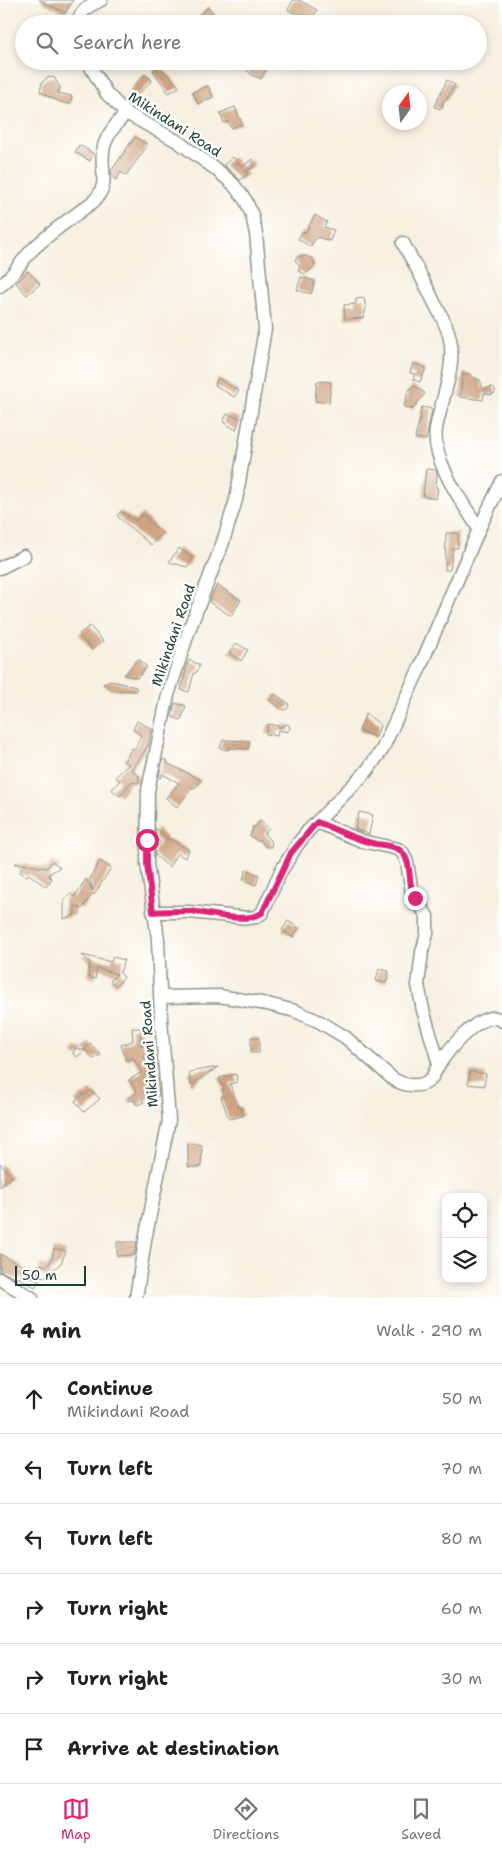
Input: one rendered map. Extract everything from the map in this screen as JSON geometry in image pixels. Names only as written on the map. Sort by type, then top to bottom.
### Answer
[{"type":"street","points":[[81,15],[86,8],[101,0]]},
{"type":"street","name":"Mikindani Road","points":[[91,70],[106,94],[126,113],[177,141],[217,170],[233,184],[246,201],[252,215],[256,234],[265,330],[236,500],[222,545],[188,630],[168,695],[154,754],[148,790],[147,864],[158,939],[160,997],[169,1120],[152,1199],[136,1298]]},
{"type":"street","points":[[0,286],[11,277],[30,252],[94,201],[101,193],[104,182],[104,147],[109,134],[126,113]]},
{"type":"street","points":[[403,243],[438,310],[450,338],[450,370],[436,429],[436,441],[438,453],[447,473],[479,529]]},
{"type":"street","points":[[153,912],[182,911],[239,918],[256,917],[262,913],[291,853],[317,822],[366,772],[376,760],[390,736],[479,529],[502,481]]},
{"type":"street","points":[[0,568],[24,556]]},
{"type":"street","points":[[317,822],[362,841],[398,849],[403,853],[407,862],[412,893],[428,916],[427,934],[422,952],[418,985],[423,1010],[439,1064]]},
{"type":"street","points":[[160,997],[219,996],[295,1011],[345,1036],[393,1079],[402,1084],[420,1084],[430,1080],[439,1064],[460,1040],[482,1021],[495,1017],[502,1021]]},
{"type":"street","points":[[0,1279],[32,1298]]},
{"type":"building","points":[[39,0],[73,0],[65,13]]},
{"type":"building","points":[[293,0],[299,0],[317,10],[314,15],[296,15],[288,10]]},
{"type":"building","points":[[208,7],[215,15],[200,15]]},
{"type":"building","points":[[163,70],[179,87],[169,93],[153,71]]},
{"type":"building","points":[[247,70],[266,70],[261,79]]},
{"type":"building","points":[[145,74],[152,80],[133,100],[139,104],[136,109],[125,100],[133,87]]},
{"type":"building","points":[[54,77],[60,87],[58,93],[72,96],[70,104],[60,102],[40,92],[42,82],[47,78]]},
{"type":"building","points":[[447,80],[455,85],[446,101],[444,100],[441,109],[434,107]]},
{"type":"building","points":[[208,86],[213,97],[198,104],[193,92]]},
{"type":"building","points":[[235,107],[242,124],[231,128],[228,122],[224,123],[220,113]]},
{"type":"building","points":[[135,137],[148,145],[126,175],[121,172],[116,180],[112,177],[111,171]]},
{"type":"building","points":[[79,145],[94,154],[90,161],[75,152]]},
{"type":"building","points":[[233,157],[242,167],[252,159],[254,164],[253,168],[245,171],[248,174],[240,180],[224,165]]},
{"type":"building","points":[[315,215],[327,222],[324,227],[334,230],[330,241],[317,237],[310,247],[298,239],[303,231],[305,233]]},
{"type":"building","points":[[298,256],[306,256],[313,259],[315,266],[305,274],[298,271],[300,266],[295,260]]},
{"type":"building","points":[[28,271],[40,284],[27,295],[16,283]]},
{"type":"building","points":[[301,277],[315,281],[311,294],[297,290]]},
{"type":"building","points":[[364,298],[366,309],[363,318],[345,319],[344,305],[356,304],[356,299]]},
{"type":"building","points":[[413,363],[426,368],[420,382],[413,379],[415,374],[410,373]]},
{"type":"building","points":[[463,373],[472,375],[472,377],[480,380],[483,389],[493,387],[495,393],[490,395],[484,393],[483,400],[460,397]]},
{"type":"building","points":[[218,378],[239,391],[234,397],[215,385]]},
{"type":"building","points":[[317,381],[331,382],[329,403],[315,401]]},
{"type":"building","points":[[413,385],[425,393],[413,409],[404,407],[408,392]]},
{"type":"building","points":[[422,407],[432,409],[426,440],[415,438]]},
{"type":"building","points":[[227,414],[240,418],[236,430],[223,422]]},
{"type":"building","points":[[426,469],[436,470],[436,488],[438,489],[436,499],[423,496]]},
{"type":"building","points":[[121,511],[135,521],[142,514],[162,533],[151,545],[117,516]]},
{"type":"building","points":[[446,533],[458,533],[458,548],[453,548],[450,570],[445,570]]},
{"type":"building","points":[[179,548],[193,558],[187,567],[169,562]]},
{"type":"building","points":[[217,585],[241,600],[231,616],[209,602]]},
{"type":"building","points":[[90,626],[103,641],[92,650],[79,634]]},
{"type":"building","points":[[236,643],[248,650],[241,661],[229,653]]},
{"type":"building","points":[[138,659],[147,667],[137,678],[124,675]]},
{"type":"building","points":[[189,660],[200,665],[196,673],[194,673],[189,692],[181,690],[185,669]]},
{"type":"building","points":[[112,681],[136,687],[136,691],[111,690],[103,684]]},
{"type":"building","points":[[275,694],[288,703],[287,709],[283,710],[270,701]]},
{"type":"building","points":[[175,703],[186,706],[181,720],[172,717]]},
{"type":"building","points":[[366,713],[380,725],[376,737],[359,731]]},
{"type":"building","points":[[137,721],[152,729],[148,746],[132,770],[139,776],[139,782],[131,782],[120,796],[112,790],[120,780],[115,777],[129,764],[124,761],[132,748],[135,749],[141,735],[133,730]]},
{"type":"building","points":[[268,724],[279,726],[279,728],[286,724],[289,725],[290,729],[287,732],[278,730],[277,736],[266,734]]},
{"type":"building","points":[[223,740],[250,741],[248,749],[229,748],[228,750],[220,748]]},
{"type":"building","points":[[163,759],[168,761],[167,763],[201,780],[177,807],[166,798],[179,783],[162,774],[161,778],[159,777]]},
{"type":"building","points":[[359,812],[373,815],[369,834],[355,829]]},
{"type":"building","points":[[260,821],[269,828],[264,834],[272,842],[271,847],[266,847],[260,839],[258,841],[250,836],[252,827],[255,827]]},
{"type":"building","points":[[156,828],[169,840],[189,850],[185,858],[177,853],[169,867],[155,855],[155,849],[161,842],[155,838]]},
{"type":"building","points":[[52,861],[60,867],[48,875],[52,879],[46,887],[29,874],[27,876],[20,872],[22,869],[15,863],[47,868]]},
{"type":"building","points":[[100,861],[111,868],[94,895],[93,893],[82,909],[75,905],[75,915],[64,919],[64,900],[70,893],[74,897],[86,879],[93,891],[90,879]]},
{"type":"building","points":[[246,870],[259,875],[256,885],[243,880]]},
{"type":"building","points":[[288,921],[299,928],[293,937],[282,930]]},
{"type":"building","points":[[82,955],[111,962],[113,957],[124,960],[120,973],[124,977],[116,986],[110,981],[117,974],[97,968],[95,979],[88,977],[90,962]]},
{"type":"building","points":[[379,969],[389,971],[386,983],[376,981]]},
{"type":"building","points":[[132,1028],[141,1028],[141,1046],[151,1043],[154,1052],[142,1055],[157,1077],[159,1096],[142,1099],[144,1102],[137,1105],[134,1100],[127,1101],[137,1092],[129,1080],[142,1072],[133,1058],[126,1060],[121,1045],[133,1041]]},
{"type":"building","points":[[251,1037],[259,1038],[259,1053],[251,1053]]},
{"type":"building","points":[[90,1043],[101,1055],[93,1059],[85,1050],[77,1057],[73,1054],[75,1048],[84,1050]]},
{"type":"building","points":[[218,1067],[191,1085],[189,1072]]},
{"type":"building","points":[[470,1071],[486,1074],[484,1086],[468,1084]]},
{"type":"building","points":[[236,1074],[237,1082],[230,1084],[238,1107],[241,1107],[243,1116],[229,1119],[221,1097],[224,1096],[222,1090],[224,1089],[219,1078]]},
{"type":"building","points":[[91,1090],[100,1099],[84,1112],[75,1101],[84,1094],[85,1096]]},
{"type":"building","points":[[188,1143],[202,1145],[201,1167],[188,1167]]},
{"type":"building","points":[[0,1163],[12,1177],[0,1187]]},
{"type":"building","points":[[117,1242],[137,1242],[134,1255],[117,1256]]},
{"type":"building","points":[[54,1248],[66,1251],[61,1263],[51,1272],[49,1278],[39,1277],[40,1275],[37,1275],[40,1264],[47,1266],[52,1259]]},
{"type":"building","points":[[0,1254],[23,1266],[21,1270],[39,1281],[35,1287],[18,1277],[17,1279],[0,1271]]},
{"type":"route","points":[[147,840],[147,864],[153,912],[176,911],[239,918],[256,917],[262,913],[291,853],[317,822],[362,841],[398,849],[403,853],[407,862],[412,893],[415,898]]}]
